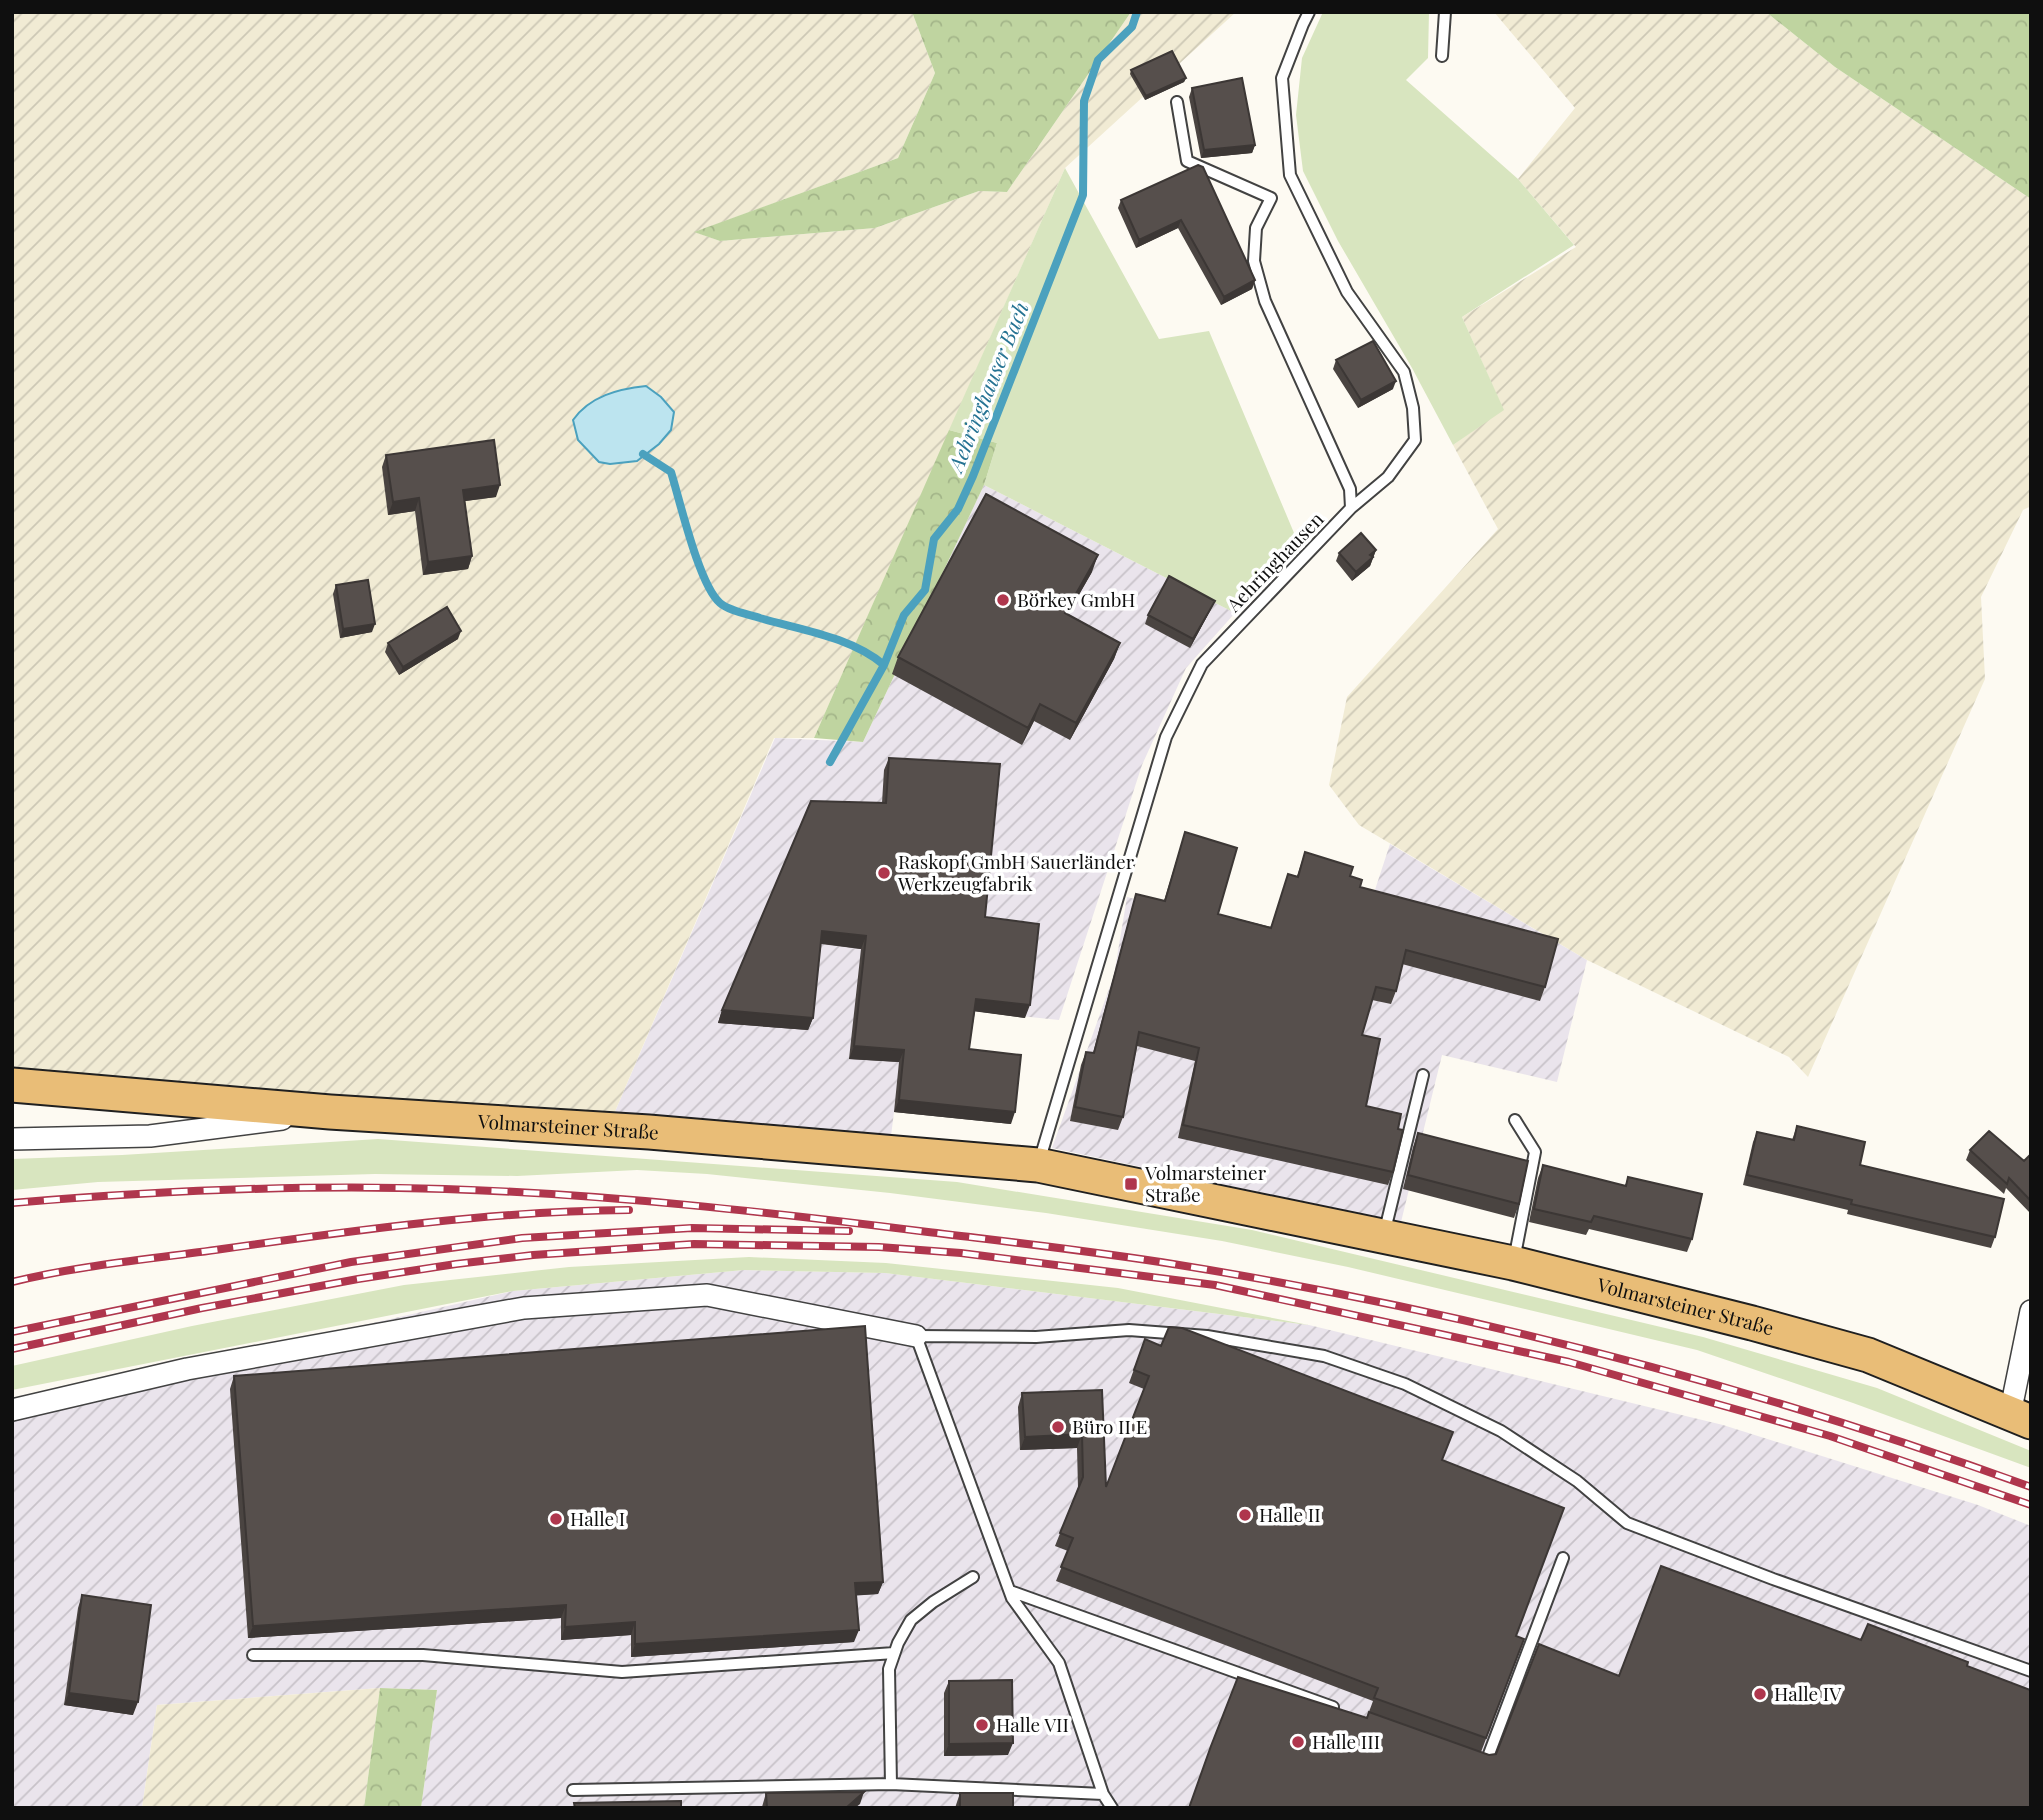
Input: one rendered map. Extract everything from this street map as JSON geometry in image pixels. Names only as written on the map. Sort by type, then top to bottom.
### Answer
[{"type":"main road","name":"Volmarsteiner Straße","points":[[12,1085],[330,1112],[640,1132],[1038,1165],[1513,1263],[1752,1323],[1868,1355],[2020,1418]]},
{"type":"street","name":"Volmarsteiner Straße","points":[[12,1139],[150,1136],[330,1112]]},
{"type":"street","points":[[12,1410],[187,1369],[524,1308],[708,1295],[916,1336]]},
{"type":"street","points":[[2020,1418],[2031,1311]]},
{"type":"lane","name":"Aehringhausen","points":[[1038,1165],[1166,737],[1202,664],[1350,508],[1388,477],[1415,440],[1413,408],[1404,372],[1347,292],[1290,174],[1282,78],[1310,12]]},
{"type":"lane","points":[[1442,56],[1445,12]]},
{"type":"lane","points":[[1177,102],[1187,161],[1271,198],[1256,228],[1254,261],[1265,301],[1350,489],[1350,508]]},
{"type":"lane","points":[[1383,1236],[1423,1075]]},
{"type":"lane","points":[[1513,1263],[1535,1152],[1515,1120]]},
{"type":"lane","points":[[1112,1808],[1103,1794],[1059,1663],[1012,1598],[916,1336],[1036,1337],[1129,1330],[1207,1336],[1325,1356],[1405,1384],[1501,1431],[1577,1481],[1627,1523],[1773,1579],[2031,1671]]},
{"type":"lane","points":[[1473,1758],[1486,1762],[1563,1558]]},
{"type":"lane","points":[[891,1784],[889,1669],[894,1653],[911,1620],[933,1602],[973,1577]]},
{"type":"lane","points":[[1010,1591],[1344,1712]]},
{"type":"lane","points":[[253,1655],[423,1655],[622,1672],[894,1653]]},
{"type":"lane","points":[[573,1790],[891,1784],[1103,1794]]},
{"type":"shaded area","points":[[12,12],[912,12],[935,73],[898,158],[695,232],[720,241],[875,228],[979,191],[1007,192],[1131,12],[1236,12],[1065,168],[814,738],[774,738],[611,1121],[12,1080]]},
{"type":"shaded area","points":[[1494,12],[1766,12],[1835,67],[2031,199],[2031,506],[2023,510],[1981,597],[1985,679],[1808,1077],[1789,1057],[1587,960],[1359,825],[1329,785],[1347,697],[1498,529],[1453,445],[1503,409],[1462,317],[1576,247],[1518,179],[1575,108]]},
{"type":"shaded area","points":[[984,485],[1235,613],[1186,668],[1142,765],[1059,1020],[972,1011],[894,1112],[889,1152],[611,1121],[775,738],[863,742]]},
{"type":"shaded area","points":[[1390,844],[1587,960],[1557,1082],[1442,1055],[1401,1222],[1052,1148],[1114,975],[1127,897],[1354,954]]},
{"type":"shaded area","points":[[744,1270],[885,1273],[1309,1325],[1723,1425],[1978,1505],[2031,1526],[2031,1808],[421,1808],[437,1690],[380,1688],[157,1705],[142,1808],[12,1808],[12,1405],[513,1291]]},
{"type":"shaded area","points":[[380,1688],[364,1808],[142,1808],[157,1705]]},
{"type":"green space","points":[[912,12],[1131,12],[1007,192],[979,191],[875,228],[720,241],[694,232],[898,158],[935,73]]},
{"type":"green space","points":[[1323,12],[1429,12],[1428,58],[1406,80],[1518,179],[1574,245],[1462,317],[1504,410],[1453,445],[1338,241],[1303,171],[1296,115],[1302,58]]},
{"type":"green space","points":[[1766,12],[2031,12],[2031,199],[1835,67]]},
{"type":"green space","points":[[1065,168],[1159,339],[1209,331],[1297,540],[1235,613],[984,485],[997,443],[949,430]]},
{"type":"green space","points":[[949,430],[997,443],[984,485],[863,742],[814,738]]},
{"type":"green space","points":[[378,1139],[957,1182],[1252,1230],[1703,1337],[1877,1388],[2031,1451],[2031,1468],[1697,1350],[1348,1267],[1222,1241],[1046,1213],[890,1193],[707,1174],[637,1170],[517,1176],[375,1174],[98,1182],[12,1190],[12,1159]]},
{"type":"green space","points":[[749,1257],[886,1263],[1118,1288],[1309,1325],[885,1273],[744,1270],[513,1291],[12,1390],[12,1366],[192,1326],[404,1285],[569,1267]]},
{"type":"green space","points":[[380,1688],[437,1690],[421,1808],[364,1808]]},
{"type":"water","points":[[646,386],[661,397],[674,412],[671,430],[659,444],[637,461],[610,464],[599,462],[578,440],[573,420],[596,399],[625,389]]},
{"type":"building","points":[[1172,51],[1186,78],[1146,96],[1131,70]]},
{"type":"building","points":[[1242,78],[1255,145],[1204,150],[1192,88]]},
{"type":"building","points":[[1198,165],[1203,167],[1255,280],[1224,297],[1181,220],[1139,240],[1121,200]]},
{"type":"building","points":[[1373,341],[1396,381],[1361,400],[1336,360]]},
{"type":"building","points":[[494,440],[500,485],[463,490],[472,556],[428,562],[419,498],[393,502],[386,455]]},
{"type":"building","name":"Börkey GmbH","points":[[986,494],[1098,555],[1065,613],[1120,643],[1076,723],[1040,704],[1028,728],[898,657]]},
{"type":"building","points":[[1361,533],[1376,550],[1370,555],[1373,557],[1356,572],[1339,553]]},
{"type":"building","points":[[1169,576],[1215,601],[1193,639],[1148,615]]},
{"type":"building","points":[[368,580],[375,624],[343,629],[336,585]]},
{"type":"building","points":[[447,607],[461,631],[403,667],[388,643]]},
{"type":"building","name":"Raskopf GmbH Sauerländer Werkzeugfabrik","points":[[889,758],[1000,764],[985,917],[1039,924],[1030,1005],[976,999],[969,1049],[1021,1055],[1015,1112],[899,1100],[904,1050],[854,1046],[866,936],[822,931],[813,1018],[722,1010],[811,801],[886,803]]},
{"type":"building","points":[[1185,832],[1237,848],[1218,914],[1271,928],[1288,874],[1298,877],[1305,852],[1353,867],[1350,876],[1362,880],[1360,887],[1558,939],[1545,987],[1406,950],[1396,991],[1376,987],[1362,1035],[1380,1039],[1366,1106],[1401,1114],[1398,1129],[1403,1130],[1393,1172],[1183,1125],[1199,1048],[1139,1032],[1123,1117],[1075,1107],[1086,1052],[1094,1053],[1136,894],[1165,901]]},
{"type":"building","points":[[1797,1126],[1865,1142],[1860,1165],[2004,1199],[1995,1237],[1851,1204],[1852,1200],[1747,1175],[1757,1132],[1794,1140]]},
{"type":"building","points":[[1989,1131],[2024,1161],[2031,1154],[2031,1201],[2009,1178],[2007,1184],[1970,1150]]},
{"type":"building","points":[[1418,1133],[1528,1161],[1519,1204],[1408,1175]]},
{"type":"building","points":[[1543,1165],[1626,1186],[1628,1177],[1702,1194],[1692,1239],[1594,1216],[1591,1222],[1534,1209]]},
{"type":"building","name":"Halle I","points":[[865,1326],[883,1582],[855,1583],[859,1630],[635,1644],[635,1622],[565,1627],[566,1605],[253,1626],[234,1376]]},
{"type":"building","name":"Halle II","points":[[1169,1327],[1182,1328],[1453,1432],[1442,1460],[1564,1508],[1516,1636],[1524,1639],[1486,1738],[1374,1698],[1378,1688],[1061,1567],[1073,1538],[1060,1533],[1083,1477],[1082,1434],[1025,1437],[1022,1393],[1102,1390],[1106,1487],[1149,1376],[1134,1370],[1145,1339],[1161,1346]]},
{"type":"building","name":"Halle IV","points":[[1661,1566],[1861,1640],[1868,1624],[1968,1662],[1967,1666],[2030,1690],[2031,1688],[2031,1808],[1189,1808],[1238,1677],[1367,1718],[1369,1712],[1489,1755],[1496,1754],[1539,1644],[1619,1676]]},
{"type":"building","points":[[82,1595],[151,1605],[138,1702],[69,1693]]},
{"type":"building","name":"Halle VII","points":[[1012,1680],[1013,1743],[949,1744],[949,1681]]},
{"type":"building","points":[[864,1792],[846,1808],[767,1808],[766,1793]]},
{"type":"building","points":[[960,1793],[1013,1793],[1013,1808],[960,1808]]},
{"type":"building","points":[[681,1801],[681,1808],[575,1808],[574,1803]]},
{"type":"waterway","name":"Aehringhauser Bach","points":[[830,762],[884,665],[904,615],[925,590],[934,539],[958,509],[973,476],[1083,195],[1084,101],[1098,60],[1132,27],[1137,12]]},
{"type":"waterway","points":[[643,454],[671,472],[698,561],[712,593],[720,603],[739,612],[841,641],[871,655],[884,665]]},
{"type":"railway","points":[[12,1203],[283,1188],[505,1191],[747,1211],[1112,1255],[1391,1304],[1607,1355],[1821,1416],[2031,1487]]},
{"type":"railway","points":[[12,1282],[90,1267],[374,1229],[527,1214],[629,1210]]},
{"type":"railway","points":[[12,1332],[351,1262],[522,1238],[692,1228],[849,1231]]},
{"type":"railway","points":[[12,1349],[202,1308],[358,1279],[533,1255],[694,1244],[879,1247],[961,1253],[1215,1285],[1569,1362],[1830,1436],[2031,1505]]},
{"type":"place","name":"Börkey GmbH","points":[[1003,600]]},
{"type":"place","name":"Raskopf GmbH Sauerländer Werkzeugfabrik","points":[[884,873]]},
{"type":"place","name":"Volmarsteiner Straße","points":[[1131,1184]]},
{"type":"place","name":"Büro II E","points":[[1058,1427]]},
{"type":"place","name":"Halle II","points":[[1245,1515]]},
{"type":"place","name":"Halle I","points":[[556,1519]]},
{"type":"place","name":"Halle IV","points":[[1760,1694]]},
{"type":"place","name":"Halle VII","points":[[982,1725]]},
{"type":"place","name":"Halle III","points":[[1298,1742]]}]
